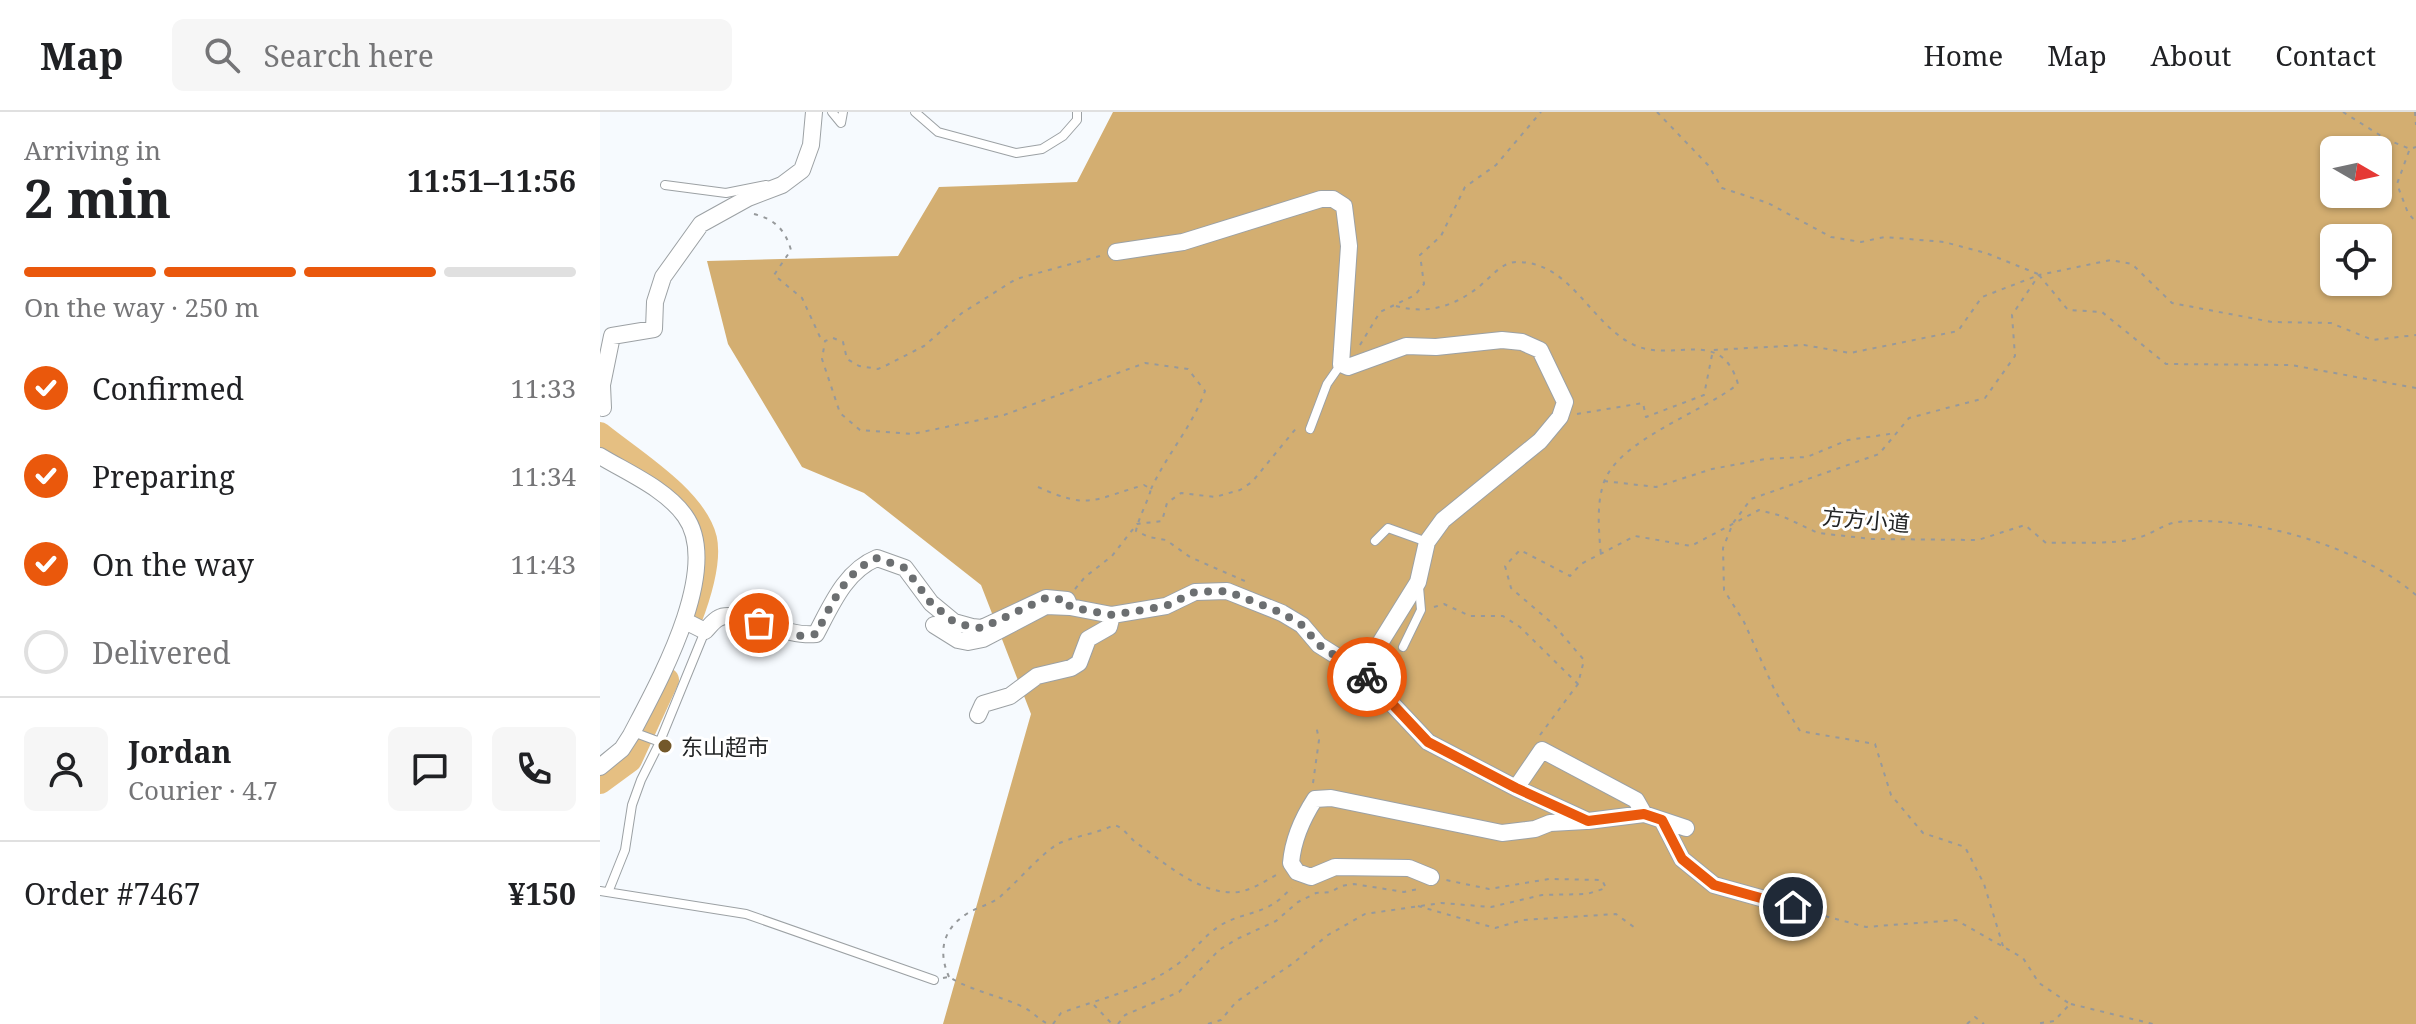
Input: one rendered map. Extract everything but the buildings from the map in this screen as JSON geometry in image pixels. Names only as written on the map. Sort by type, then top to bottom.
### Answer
[{"type":"street","points":[[602,410],[602,385],[612,336],[654,329],[655,302],[663,277],[701,224],[748,198],[782,185],[802,170],[811,145],[814,112]]},
{"type":"street","points":[[1116,252],[1183,242],[1321,199],[1333,199],[1344,206],[1349,246],[1344,365],[1406,346],[1436,347],[1502,340],[1522,342],[1540,350],[1565,402],[1560,417],[1540,441],[1443,520],[1427,542],[1418,582],[1362,672]]},
{"type":"street","points":[[600,456],[660,493],[684,515],[694,533],[698,552],[685,621],[633,732],[622,749],[600,767]]},
{"type":"street","points":[[685,621],[705,631],[719,617],[735,615],[781,632],[801,636],[816,634],[842,587],[859,569],[877,558],[905,568],[931,603],[954,622],[982,628],[1046,598],[1112,615],[1166,606],[1195,592],[1227,591],[1282,613],[1302,625],[1319,645],[1362,672],[1428,742],[1588,821]]},
{"type":"street","points":[[934,625],[958,640],[968,642],[983,639],[1046,606],[1068,603]]},
{"type":"street","points":[[978,715],[983,704],[1010,696],[1037,676],[1057,673],[1079,663],[1088,639],[1109,627],[1112,615]]},
{"type":"street","points":[[1516,788],[1542,750],[1636,800],[1644,814]]},
{"type":"street","points":[[1431,877],[1409,868],[1335,867],[1311,877],[1291,863],[1295,841],[1315,799],[1331,798],[1502,833],[1535,829],[1550,823],[1644,814],[1686,828]]},
{"type":"street","points":[[1662,820],[1682,859],[1714,885],[1793,907]]},
{"type":"lane","points":[[832,112],[841,123],[843,112]]},
{"type":"lane","points":[[915,112],[938,132],[1016,153],[1042,149],[1063,136],[1077,120],[1077,112]]},
{"type":"lane","points":[[665,185],[726,193],[750,186],[782,185]]},
{"type":"lane","points":[[1310,429],[1327,384],[1344,365]]},
{"type":"lane","points":[[1375,541],[1388,528],[1400,529],[1427,542]]},
{"type":"lane","points":[[1403,647],[1421,610],[1418,582]]},
{"type":"lane","points":[[705,631],[641,780],[632,805],[625,850],[605,890],[746,914],[934,980]]},
{"type":"lane","points":[[633,732],[659,742]]},
{"type":"path","points":[[1344,365],[1380,312],[1415,295],[1424,284],[1420,255],[1441,236],[1465,187],[1496,165],[1541,112]]},
{"type":"path","points":[[1657,112],[1708,165],[1722,188],[1768,203],[1831,237],[1861,242],[1885,237],[1944,242],[1986,253],[2039,275],[2068,310],[2102,312],[2166,364],[2291,365],[2416,388]]},
{"type":"path","points":[[2343,112],[2386,139],[2410,149],[2416,147]]},
{"type":"path","points":[[2415,112],[2416,125]]},
{"type":"path","points":[[2410,149],[2397,184],[2408,213],[2416,222]]},
{"type":"path","points":[[742,211],[768,218],[784,232],[791,250],[774,275],[802,298],[820,337],[825,341]]},
{"type":"path","points":[[825,341],[833,338],[843,342],[847,359],[859,366],[878,369],[914,352],[962,313],[1016,279],[1116,252]]},
{"type":"path","points":[[1396,306],[1416,312],[1443,308],[1479,287],[1497,269],[1513,262],[1538,265],[1560,276],[1610,330],[1636,346],[1662,352],[1693,348],[1713,350],[1804,345],[1850,353],[1958,331],[1982,297],[2039,275],[2111,260],[2132,264],[2172,303],[2272,322],[2331,323],[2373,340],[2416,335]]},
{"type":"path","points":[[2003,946],[1984,884],[1965,847],[1923,833],[1891,795],[1875,744],[1800,731],[1775,691],[1744,622],[1724,590],[1723,548],[1733,523],[1751,499],[1879,454],[1909,418],[1985,398],[2015,356],[2012,315],[2039,275]]},
{"type":"path","points":[[825,341],[822,359],[840,413],[860,430],[912,434],[974,423],[1070,393],[1145,363],[1188,369],[1205,391],[1195,419],[1160,469],[1136,531],[1166,540],[1190,557],[1240,576],[1249,583]]},
{"type":"path","points":[[1560,417],[1643,403],[1646,417],[1704,395],[1713,350]]},
{"type":"path","points":[[1601,556],[1598,526],[1604,481],[1627,453],[1717,400],[1738,384],[1733,367],[1713,350]]},
{"type":"path","points":[[1068,603],[1085,577],[1112,556],[1137,524],[1162,521],[1167,503],[1181,493],[1215,497],[1240,490],[1267,465],[1302,419],[1316,413]]},
{"type":"path","points":[[1604,481],[1656,487],[1712,469],[1765,459],[1807,457],[1848,440],[1897,432]]},
{"type":"path","points":[[1038,487],[1069,501],[1084,503],[1144,485],[1151,489]]},
{"type":"path","name":"方方小道","points":[[1578,684],[1584,660],[1553,624],[1511,588],[1505,566],[1520,550],[1570,576],[1581,564],[1635,536],[1691,546],[1759,510],[1782,516],[1818,533],[1872,539],[1978,540],[2025,525],[2046,543],[2137,539],[2173,522],[2227,520],[2283,530],[2390,573],[2416,595]]},
{"type":"path","points":[[1421,610],[1444,604],[1470,616],[1503,616],[1520,627],[1578,684],[1540,732],[1542,750]]},
{"type":"path","points":[[1315,799],[1313,783],[1319,740],[1316,725]]},
{"type":"path","points":[[1048,1024],[1025,1007],[988,992],[968,989],[949,977],[941,958],[949,931],[965,914],[1000,898],[1010,884],[1056,845],[1099,833],[1114,825],[1122,827],[1132,840],[1185,877],[1213,889],[1236,892],[1294,868]]},
{"type":"path","points":[[1053,1024],[1061,1013],[1144,984],[1173,967],[1215,929],[1237,916],[1272,905],[1311,877],[1341,886]]},
{"type":"path","points":[[1118,1024],[1125,1015],[1179,992],[1219,950],[1276,921],[1298,902],[1341,886],[1354,884],[1404,892],[1426,885],[1431,877],[1489,889],[1549,879],[1602,880],[1606,888],[1587,894],[1542,895],[1491,907],[1441,903],[1365,914],[1328,935],[1236,1002],[1221,1020],[1208,1024]]},
{"type":"path","points":[[1417,906],[1495,928],[1523,920],[1616,914],[1638,930]]},
{"type":"path","points":[[1793,907],[1866,927],[1956,920],[2023,958],[2039,983],[2070,1004],[2153,1024]]},
{"type":"path","points":[[934,980],[949,977]]},
{"type":"path","points":[[1093,1004],[1112,1024]]},
{"type":"path","points":[[2035,1024],[2054,1021],[2070,1004]]},
{"type":"path","points":[[1967,1024],[1975,1017],[1984,1024]]},
{"type":"shaded area","points":[[1113,112],[2416,112],[2416,1024],[943,1024],[1031,714],[981,585],[864,493],[802,467],[728,344],[707,261],[898,256],[939,187],[1077,182]]},
{"type":"waterway","points":[[600,434],[661,481],[689,509],[699,524],[705,539],[705,569],[690,619]]},
{"type":"waterway","points":[[600,782],[630,760],[667,680]]},
{"type":"way so far","points":[[759,623],[801,636],[816,634],[842,587],[868,561],[877,558],[905,568],[931,603],[954,622],[982,628],[1046,598],[1067,600],[1070,607],[1112,615],[1166,606],[1195,592],[1227,591],[1282,613],[1302,625],[1319,645],[1367,677]]},
{"type":"place","name":"东山超市","points":[[665,746]]},
{"type":"route","points":[[1367,677],[1428,742],[1588,821],[1644,814],[1662,820],[1682,859],[1714,885],[1793,907]]}]
